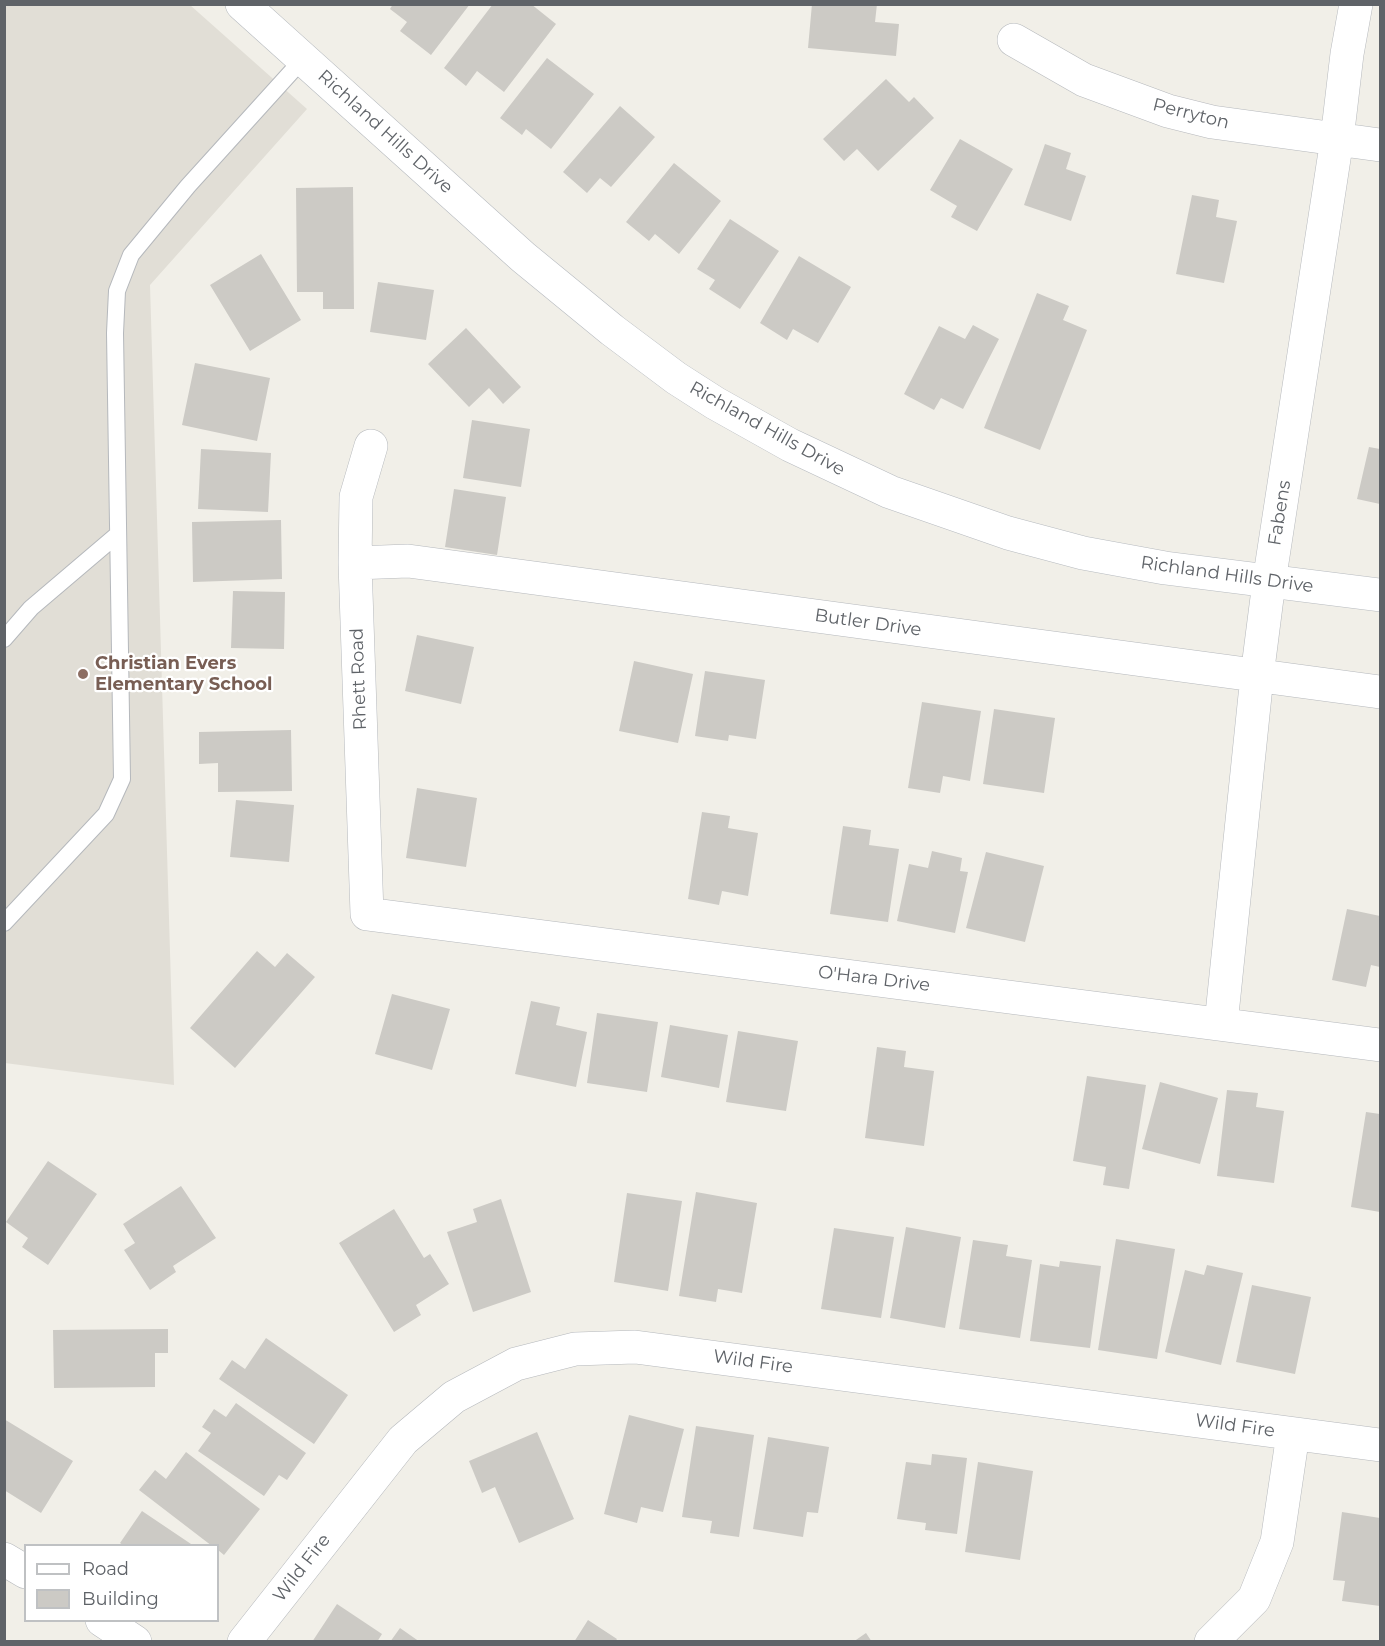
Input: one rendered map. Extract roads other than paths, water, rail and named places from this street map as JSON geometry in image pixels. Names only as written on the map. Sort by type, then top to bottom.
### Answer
[{"type":"street","name":"Richland Hills Drive","points":[[242,4],[523,257],[604,325],[676,378],[755,427],[890,492],[1008,532],[1083,553],[1269,582],[1380,595]]},
{"type":"street","name":"Fabens","points":[[1221,1024],[1269,582],[1356,4]]},
{"type":"street","name":"Perryton","points":[[1014,40],[1084,80],[1168,111],[1212,122],[1380,146]]},
{"type":"street","name":"Rhett Road","points":[[367,914],[356,497],[371,446]]},
{"type":"street","name":"Butler Drive","points":[[356,563],[408,561],[1380,692]]},
{"type":"street","name":"O'Hara Drive","points":[[367,914],[1380,1045]]},
{"type":"street","name":"Wild Fire","points":[[244,1641],[402,1440],[454,1397],[516,1364],[575,1349],[635,1347],[1380,1445]]},
{"type":"street","points":[[1211,1641],[1254,1599],[1277,1542],[1293,1434]]},
{"type":"street","points":[[4,1559],[24,1571]]},
{"type":"street","points":[[105,1622],[135,1641]]},
{"type":"lane","points":[[4,923],[106,814],[122,779],[115,333],[117,291],[131,255],[188,186],[303,59]]},
{"type":"lane","points":[[4,639],[32,608],[118,534]]},
{"type":"place","name":"Christian Evers Elementary School","points":[[83,674]]}]
